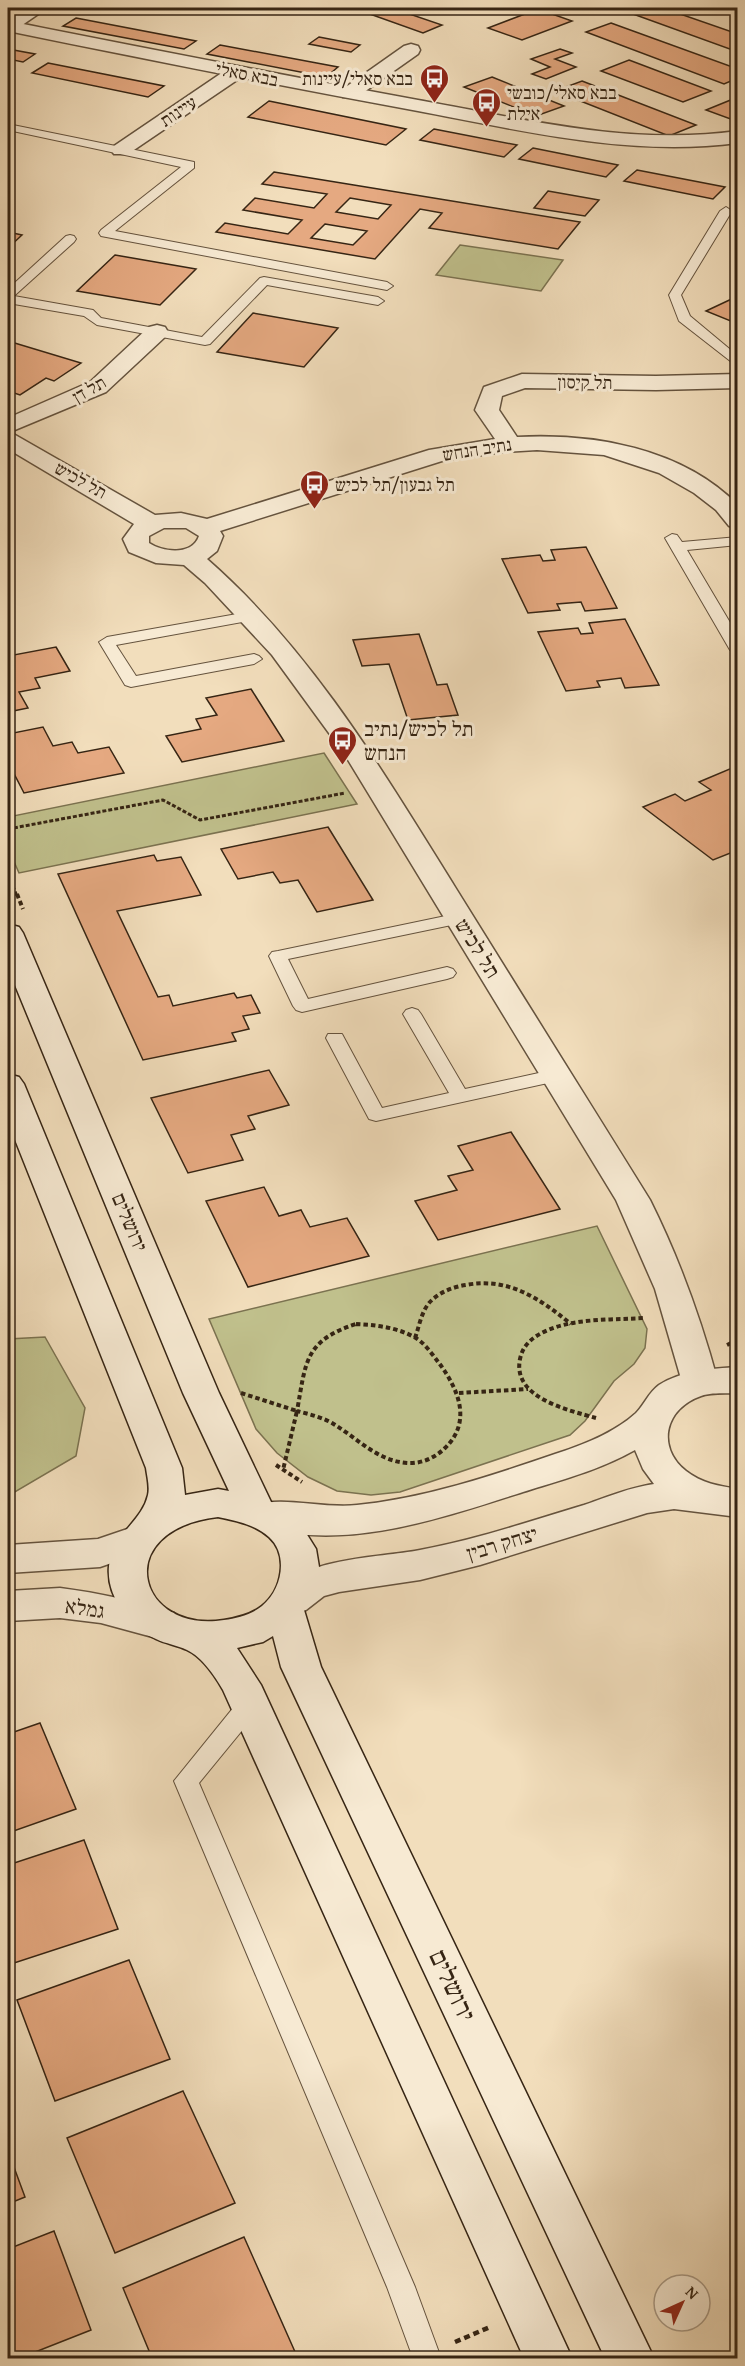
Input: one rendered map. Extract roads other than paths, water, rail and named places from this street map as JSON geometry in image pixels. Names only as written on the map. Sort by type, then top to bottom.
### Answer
[{"type":"street","points":[[8,26],[38,8]]},
{"type":"street","name":"בבא סאלי","points":[[8,26],[236,72],[621,141],[681,143],[738,137]]},
{"type":"street","points":[[350,93],[411,50]]},
{"type":"street","name":"עיינות","points":[[120,150],[236,72]]},
{"type":"street","name":"תל דן","points":[[8,426],[98,387],[157,332]]},
{"type":"street","name":"תל קיסון","points":[[510,443],[487,410],[492,392],[522,381],[656,383],[738,381]]},
{"type":"street","name":"תל לכיש","points":[[8,439],[152,524]]},
{"type":"street","name":"נתיב הנחש","points":[[205,528],[437,455],[473,447],[547,442],[584,445],[620,452],[653,462],[684,476],[711,493],[738,521]]},
{"type":"street","points":[[181,520],[205,528],[211,536],[209,545],[189,556],[160,557],[144,552],[135,542],[136,536],[152,524],[181,520]]},
{"type":"street","name":"תל לכיש","points":[[189,556],[225,586],[254,616],[320,698],[378,786],[633,1200],[662,1262],[681,1315],[697,1371]]},
{"type":"street","name":"ירושלים","points":[[8,933],[195,1377],[262,1513]]},
{"type":"street","points":[[8,1084],[164,1468],[167,1494],[148,1530],[133,1548],[128,1568],[130,1589],[141,1608],[211,1646],[230,1666],[250,1704],[548,2358]]},
{"type":"street","points":[[8,1559],[100,1553],[148,1530],[179,1510],[205,1504],[231,1504],[262,1513],[353,1520],[402,1513],[454,1500],[566,1465],[644,1427],[668,1397],[697,1371],[738,1380]]},
{"type":"street","points":[[644,1427],[650,1450],[660,1468],[677,1485],[726,1502]]},
{"type":"street","name":"יצחק רבין","points":[[288,1604],[311,1586],[338,1577],[420,1565],[480,1551],[647,1499],[674,1495],[726,1502]]},
{"type":"street","points":[[179,1630],[225,1636],[251,1630],[275,1617],[288,1604],[301,1579],[301,1559],[287,1530],[262,1513]]},
{"type":"street","name":"גמלא","points":[[8,1606],[60,1603],[101,1608],[179,1630]]},
{"type":"street","name":"ירושלים","points":[[288,1604],[301,1667],[630,2358]]},
{"type":"lane","points":[[8,127],[190,165],[105,234],[387,286]]},
{"type":"lane","points":[[726,211],[675,295],[684,318],[738,363]]},
{"type":"lane","points":[[8,297],[70,239]]},
{"type":"lane","points":[[8,297],[88,314],[97,321],[206,341],[264,280],[378,301]]},
{"type":"lane","points":[[738,541],[675,543],[738,650]]},
{"type":"lane","points":[[254,616],[107,642],[131,682],[254,659]]},
{"type":"lane","points":[[447,973],[302,1006],[278,956],[460,918]]},
{"type":"lane","points":[[412,1014],[460,1096]]},
{"type":"lane","points":[[335,1038],[376,1115],[557,1075]]},
{"type":"lane","points":[[250,1704],[186,1781],[401,2287],[426,2357]]},
{"type":"place","name":"בבא סאלי/עיינות","points":[[434,104]]},
{"type":"place","name":"בבא סאלי/כובשי אילת","points":[[486,128]]},
{"type":"place","name":"תל גבעון/תל לכיש","points":[[314,510]]},
{"type":"place","name":"תל לכיש/נתיב הנחש","points":[[343,766]]}]
